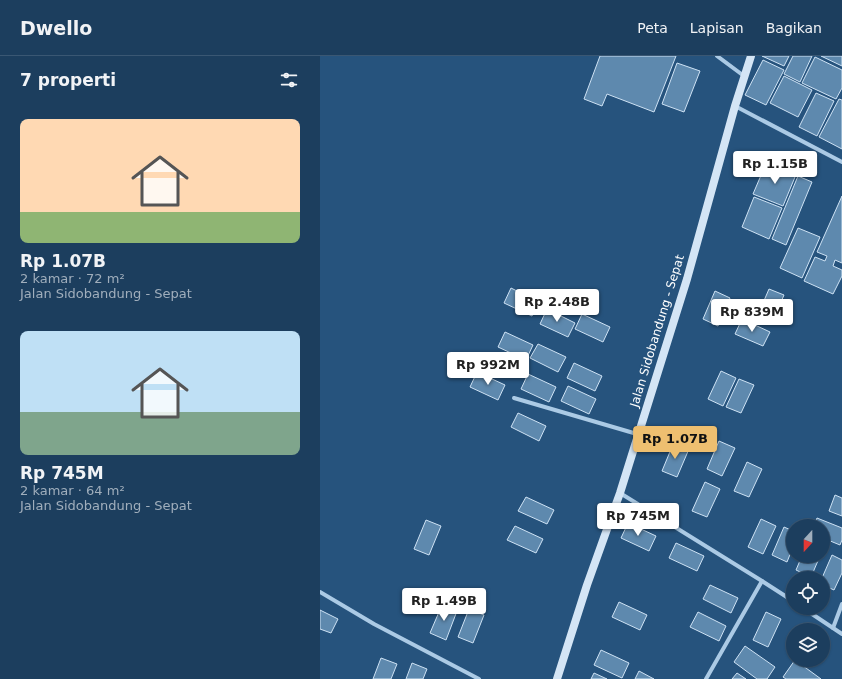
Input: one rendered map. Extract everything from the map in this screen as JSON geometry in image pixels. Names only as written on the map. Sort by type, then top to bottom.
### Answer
[{"type":"street","points":[[717,56],[745,76]]},
{"type":"street","name":"Jalan Sidobandung - Sepat","points":[[557,679],[587,585],[620,493],[686,279],[735,106],[751,56]]},
{"type":"street","points":[[735,106],[842,162]]},
{"type":"street","points":[[514,398],[637,434]]},
{"type":"street","points":[[620,493],[786,596]]},
{"type":"street","points":[[706,679],[762,581]]},
{"type":"street","points":[[320,592],[374,624],[479,679]]},
{"type":"street","points":[[833,628],[842,604]]},
{"type":"street","points":[[814,615],[842,634]]},
{"type":"building","points":[[600,56],[676,56],[654,112],[607,94],[602,106],[584,99]]},
{"type":"building","points":[[762,56],[789,56],[784,66]]},
{"type":"building","points":[[793,56],[812,56],[800,82],[784,74]]},
{"type":"building","points":[[821,56],[842,56],[842,66]]},
{"type":"building","points":[[815,57],[842,70],[842,88],[836,99],[802,83]]},
{"type":"building","points":[[763,60],[784,70],[766,105],[745,95]]},
{"type":"building","points":[[677,63],[700,71],[684,112],[662,104]]},
{"type":"building","points":[[784,76],[812,90],[798,117],[770,103]]},
{"type":"building","points":[[816,93],[834,101],[817,136],[799,127]]},
{"type":"building","points":[[839,99],[842,100],[842,149],[819,137]]},
{"type":"building","points":[[776,164],[790,170],[788,174],[795,177],[783,206],[753,194],[765,166],[774,169]]},
{"type":"building","points":[[798,176],[812,182],[786,245],[772,239]]},
{"type":"building","points":[[842,196],[842,263],[835,260],[833,266],[842,270],[842,276],[833,294],[804,281],[815,257],[825,261],[827,256],[817,252]]},
{"type":"building","points":[[754,197],[782,208],[769,239],[742,227]]},
{"type":"building","points":[[798,228],[820,237],[802,278],[780,268]]},
{"type":"building","points":[[511,288],[539,302],[532,316],[504,303]]},
{"type":"building","points":[[769,289],[784,295],[772,323],[757,317]]},
{"type":"building","points":[[715,291],[730,298],[718,326],[703,319]]},
{"type":"building","points":[[547,309],[575,323],[568,337],[540,324]]},
{"type":"building","points":[[582,314],[610,327],[603,342],[575,329]]},
{"type":"building","points":[[742,319],[770,332],[763,346],[735,334]]},
{"type":"building","points":[[505,332],[533,345],[526,360],[498,347]]},
{"type":"building","points":[[538,344],[566,357],[558,372],[530,358]]},
{"type":"building","points":[[574,363],[602,376],[595,391],[567,378]]},
{"type":"building","points":[[721,371],[736,378],[723,406],[708,399]]},
{"type":"building","points":[[477,372],[505,385],[498,400],[470,387]]},
{"type":"building","points":[[528,374],[556,387],[549,402],[521,389]]},
{"type":"building","points":[[739,379],[754,385],[741,413],[726,407]]},
{"type":"building","points":[[568,386],[596,399],[589,414],[561,401]]},
{"type":"building","points":[[518,413],[546,426],[539,441],[511,427]]},
{"type":"building","points":[[719,441],[735,448],[722,476],[707,469]]},
{"type":"building","points":[[674,442],[689,449],[677,477],[662,471]]},
{"type":"building","points":[[747,462],[762,469],[749,497],[734,491]]},
{"type":"building","points":[[705,482],[720,489],[707,517],[692,511]]},
{"type":"building","points":[[835,495],[842,498],[842,516],[829,511]]},
{"type":"building","points":[[526,497],[554,510],[547,524],[518,511]]},
{"type":"building","points":[[761,519],[776,526],[763,554],[748,547]]},
{"type":"building","points":[[426,520],[441,526],[429,555],[414,549]]},
{"type":"building","points":[[628,523],[656,536],[649,551],[621,538]]},
{"type":"building","points":[[830,523],[842,528],[842,540],[840,545],[830,541]]},
{"type":"building","points":[[515,526],[543,539],[536,553],[507,540]]},
{"type":"building","points":[[784,527],[786,528],[786,562],[772,555]]},
{"type":"building","points":[[676,543],[704,556],[697,571],[669,558]]},
{"type":"building","points":[[832,555],[842,560],[842,573],[834,590],[830,588],[830,571],[825,571],[829,563],[830,563]]},
{"type":"building","points":[[799,563],[817,563],[814,571],[796,570]]},
{"type":"building","points":[[710,585],[738,598],[731,613],[703,599]]},
{"type":"building","points":[[619,602],[647,615],[640,630],[612,617]]},
{"type":"building","points":[[442,605],[457,611],[446,640],[430,633]]},
{"type":"building","points":[[469,609],[484,615],[473,643],[458,637]]},
{"type":"building","points":[[320,610],[338,619],[331,633],[320,629]]},
{"type":"building","points":[[698,612],[726,626],[719,641],[690,627]]},
{"type":"building","points":[[766,612],[781,619],[768,647],[753,640]]},
{"type":"building","points":[[745,646],[775,667],[767,679],[757,679],[734,662]]},
{"type":"building","points":[[601,650],[629,663],[622,678],[594,665]]},
{"type":"building","points":[[381,658],[397,664],[391,679],[373,679]]},
{"type":"building","points":[[412,663],[427,669],[423,679],[406,679]]},
{"type":"building","points":[[790,667],[805,667],[821,679],[786,679],[783,677]]},
{"type":"building","points":[[639,671],[654,679],[635,679]]},
{"type":"building","points":[[594,673],[607,679],[591,679]]},
{"type":"building","points":[[737,673],[746,679],[732,679]]}]
